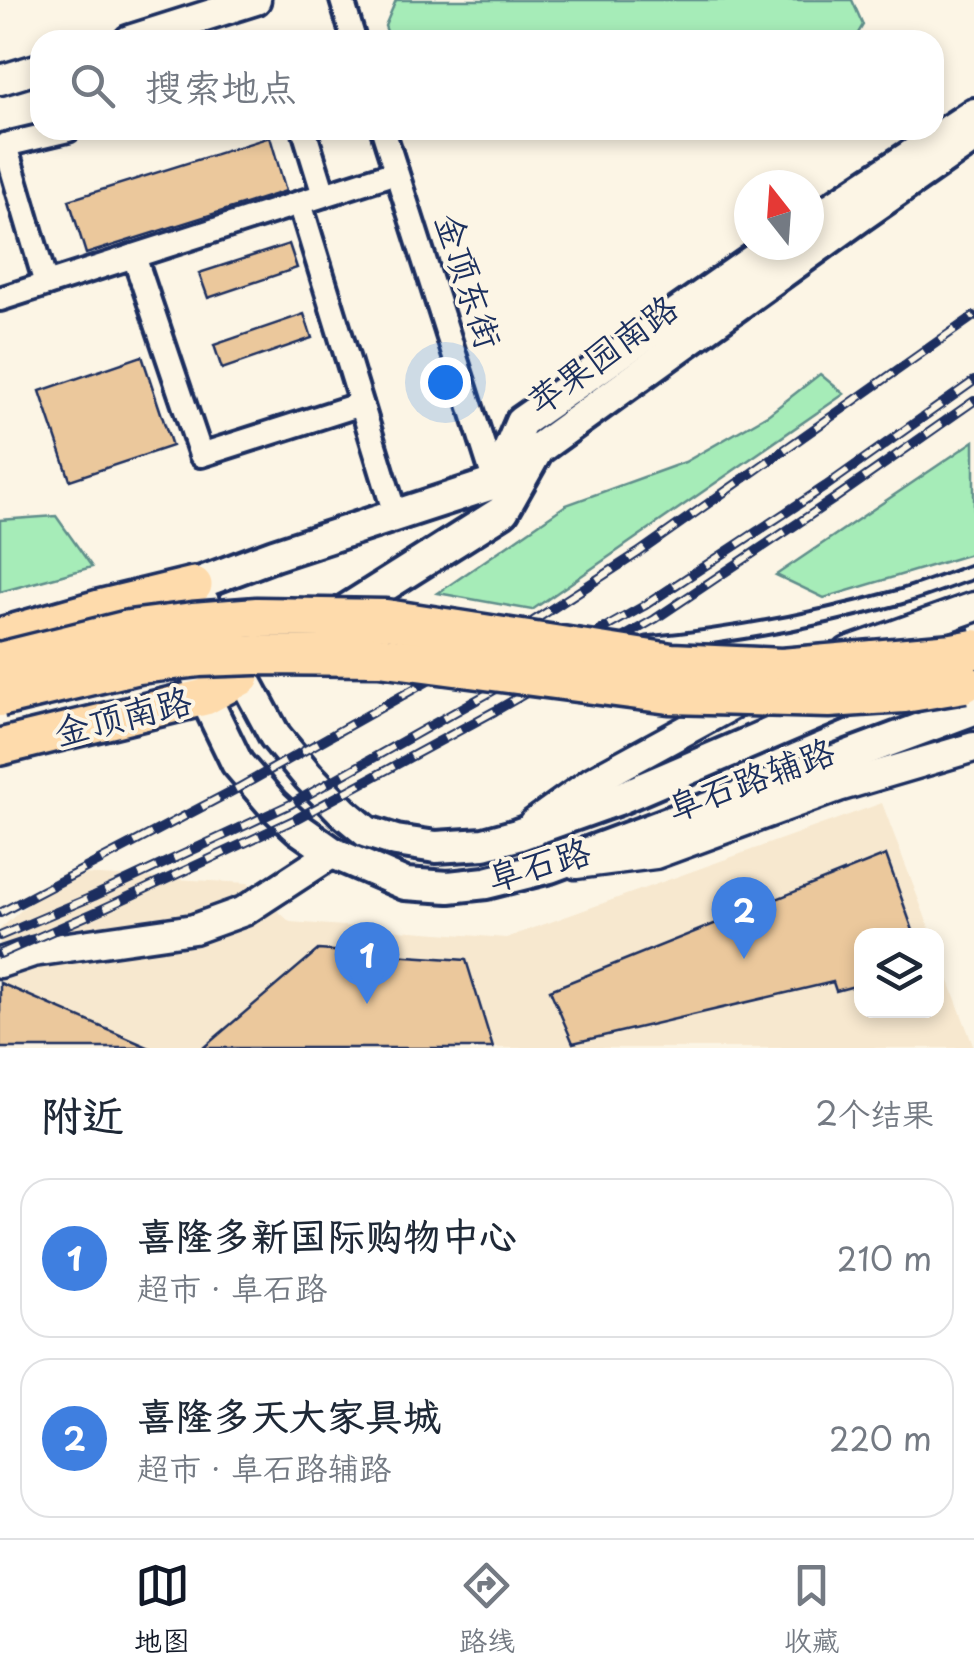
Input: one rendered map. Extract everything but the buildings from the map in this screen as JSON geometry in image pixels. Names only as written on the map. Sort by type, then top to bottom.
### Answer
[{"type":"highway","points":[[0,662],[129,630],[192,622],[386,619],[671,663],[782,668],[953,653],[972,676],[904,693],[829,698],[669,694],[379,656],[199,656],[138,664],[0,697]]},
{"type":"main road","points":[[944,134],[974,114]]},
{"type":"main road","name":"苹果园南路","points":[[242,677],[499,497],[538,449],[974,138]]},
{"type":"main road","points":[[824,212],[934,140]]},
{"type":"main road","name":"苹果园南路","points":[[499,497],[521,422],[753,260]]},
{"type":"main road","points":[[0,636],[180,588],[395,514],[499,497]]},
{"type":"main road","name":"阜石路","points":[[180,588],[242,677],[275,736],[332,800],[367,832],[436,847],[484,844],[517,835],[721,757],[820,711],[972,676]]},
{"type":"main road","name":"阜石路","points":[[180,588],[205,698],[237,763],[299,829],[333,852],[405,884],[449,887],[486,883],[550,866],[972,676]]},
{"type":"main road","name":"金顶南路","points":[[0,747],[205,698],[242,677]]},
{"type":"street","points":[[160,30],[256,0]]},
{"type":"street","points":[[342,0],[351,30]]},
{"type":"street","points":[[0,80],[30,71]]},
{"type":"street","points":[[30,139],[2,146],[46,284]]},
{"type":"street","points":[[307,140],[324,195]]},
{"type":"street","name":"金顶东街","points":[[386,140],[499,497]]},
{"type":"street","points":[[0,299],[396,172]]},
{"type":"street","points":[[300,203],[395,514]]},
{"type":"street","points":[[134,256],[201,455],[361,404]]},
{"type":"street","name":"阜石路","points":[[517,835],[593,780],[765,688],[846,653],[974,607]]},
{"type":"street","name":"阜石路辅路","points":[[550,866],[656,854],[838,786],[974,748]]},
{"type":"street","points":[[0,963],[33,952],[194,929],[244,911],[333,852]]},
{"type":"lane","points":[[580,650],[709,638],[807,620],[902,596],[974,571]]},
{"type":"shaded area","points":[[882,803],[929,928],[854,928],[854,1018],[944,1018],[944,968],[974,1048],[0,1048],[0,929],[63,873],[248,883],[290,922],[506,938]]},
{"type":"green space","points":[[396,0],[852,0],[863,25],[860,30],[386,30]]},
{"type":"green space","points":[[820,374],[844,394],[532,610],[438,593],[566,505],[685,462],[769,414]]},
{"type":"green space","points":[[974,441],[974,553],[824,598],[776,575]]},
{"type":"green space","points":[[56,516],[92,567],[0,592],[0,520]]},
{"type":"railway","points":[[0,913],[238,788],[524,627],[638,553],[974,316]]},
{"type":"railway","points":[[0,936],[291,804],[644,606],[826,486],[974,381]]},
{"type":"railway","points":[[0,954],[298,818],[495,711],[655,619],[974,401]]},
{"type":"place","name":"喜隆多天大家具城","points":[[744,959]]},
{"type":"place","name":"喜隆多新国际购物中心","points":[[367,1004]]}]
